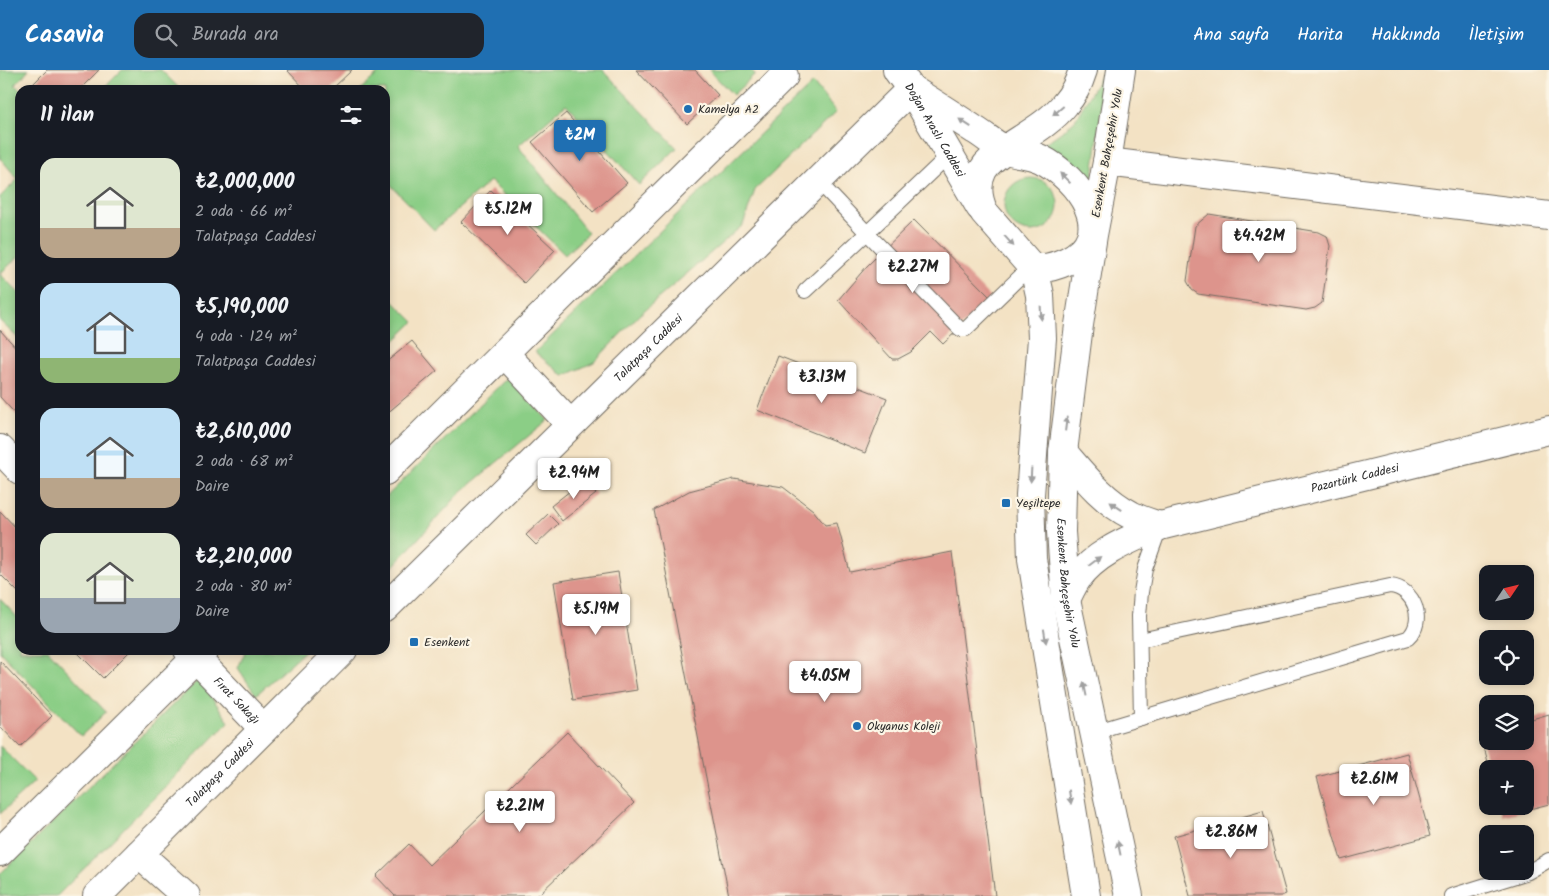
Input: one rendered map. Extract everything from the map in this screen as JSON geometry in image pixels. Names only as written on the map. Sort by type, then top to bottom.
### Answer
[{"type":"street","points":[[1083,70],[1078,85],[1065,105],[1049,119],[987,164],[981,176],[979,189],[980,201],[987,217],[1030,266],[1036,277],[1039,290],[1042,326],[1030,495],[1032,559],[1086,896]]},
{"type":"street","name":"Esenkent Bahçeşehir Yolu","points":[[1121,70],[1079,325],[1063,452],[1061,532],[1066,600],[1129,896]]},
{"type":"street","points":[[390,466],[784,76]]},
{"type":"street","name":"Doğan Araslı Caddesi","points":[[904,79],[1006,150]]},
{"type":"street","name":"Doğan Araslı Caddesi","points":[[904,79],[969,191],[987,217]]},
{"type":"street","name":"Talatpaşa Caddesi","points":[[390,603],[818,181],[904,79]]},
{"type":"street","name":"Esenkent Bahçeşehir Yolu","points":[[1006,150],[1029,154],[1056,169],[1082,197],[1090,210],[1092,218],[1093,235],[1085,249],[1067,261],[1050,267],[1030,266]]},
{"type":"street","points":[[1107,162],[1549,216]]},
{"type":"street","points":[[504,353],[570,424]]},
{"type":"street","name":"Pazartürk Caddesi","points":[[1066,600],[1077,579],[1091,563],[1114,548],[1160,526],[1549,430]]},
{"type":"street","points":[[0,449],[15,465]]},
{"type":"street","points":[[1063,452],[1093,486],[1111,502],[1131,515],[1160,526]]},
{"type":"street","points":[[0,852],[194,655]]},
{"type":"street","name":"Fırat Sokağı","points":[[198,655],[264,729]]},
{"type":"street","name":"Talatpaşa Caddesi","points":[[97,896],[338,655]]},
{"type":"street","points":[[139,854],[186,896]]},
{"type":"lane","points":[[805,291],[949,156]]},
{"type":"lane","points":[[818,181],[960,329],[966,329],[1030,266]]},
{"type":"lane","points":[[1141,718],[1141,592],[1145,569],[1160,526]]},
{"type":"lane","points":[[1094,732],[1408,638],[1413,634],[1418,621],[1411,596],[1401,588],[1390,586],[1140,640]]},
{"type":"lane","points":[[1451,896],[1528,872],[1549,860]]},
{"type":"green space","points":[[0,70],[29,70],[15,85],[15,176],[0,158]]},
{"type":"green space","points":[[122,70],[161,70],[176,85],[107,85]]},
{"type":"green space","points":[[382,70],[603,70],[677,148],[639,185],[566,104],[518,146],[588,233],[565,255],[490,181],[434,230],[390,184],[390,85],[366,85]]},
{"type":"green space","points":[[709,70],[751,70],[755,74],[733,95]]},
{"type":"green space","points":[[1104,70],[1106,70],[1091,192],[1044,144],[1075,120]]},
{"type":"green space","points":[[813,83],[836,112],[755,190],[743,225],[639,315],[594,362],[564,376],[535,352]]},
{"type":"green space","points":[[1026,178],[1036,178],[1046,182],[1054,190],[1058,205],[1054,220],[1046,228],[1036,232],[1026,232],[1016,228],[1008,220],[1004,210],[1004,200],[1008,190],[1016,182]]},
{"type":"green space","points":[[15,182],[15,260],[0,274],[0,197]]},
{"type":"green space","points":[[0,274],[15,289],[15,335],[0,321]]},
{"type":"green space","points":[[390,298],[414,322],[390,345]]},
{"type":"green space","points":[[507,378],[548,420],[462,491],[390,570],[390,493]]},
{"type":"green space","points":[[0,599],[15,615],[15,655],[53,655],[106,712],[81,736],[0,652]]},
{"type":"green space","points":[[244,655],[300,655],[256,695],[238,668]]},
{"type":"green space","points":[[199,679],[229,722],[57,896],[0,896],[0,874]]},
{"type":"green space","points":[[0,746],[35,781],[0,814]]},
{"type":"building","points":[[47,70],[99,70],[84,85],[32,85]]},
{"type":"building","points":[[287,70],[352,70],[336,85],[301,85]]},
{"type":"building","name":"Kamelya A2","points":[[636,70],[695,70],[718,95],[687,124]]},
{"type":"building","points":[[566,113],[627,183],[593,212],[532,142]]},
{"type":"building","points":[[491,190],[555,250],[524,283],[461,222]]},
{"type":"building","points":[[1209,214],[1319,232],[1327,236],[1330,246],[1322,303],[1315,308],[1306,310],[1198,294],[1192,290],[1187,281],[1195,226]]},
{"type":"building","points":[[914,220],[991,298],[943,344],[931,332],[911,352],[898,359],[892,359],[838,300],[867,266]]},
{"type":"building","points":[[0,330],[15,346],[15,414],[0,397]]},
{"type":"building","points":[[412,341],[437,371],[390,411],[390,359]]},
{"type":"building","points":[[778,356],[887,398],[865,453],[757,410]]},
{"type":"building","points":[[585,479],[596,494],[562,521],[551,506]]},
{"type":"building","points":[[734,479],[783,487],[813,510],[825,525],[837,523],[850,572],[952,552],[995,896],[729,896],[654,510],[689,491]]},
{"type":"building","points":[[0,511],[15,527],[15,589],[0,574]]},
{"type":"building","points":[[548,514],[558,524],[536,545],[526,535]]},
{"type":"building","points":[[618,572],[637,690],[573,700],[554,582]]},
{"type":"building","points":[[80,655],[126,655],[103,678]]},
{"type":"building","points":[[0,661],[52,716],[20,747],[0,726]]},
{"type":"building","points":[[1549,714],[1549,804],[1534,808],[1534,760],[1488,760],[1485,750],[1534,750],[1534,718]]},
{"type":"building","points":[[567,732],[634,803],[537,896],[395,896],[376,876],[409,844],[429,865]]},
{"type":"building","points":[[1407,753],[1430,836],[1341,860],[1317,777]]},
{"type":"building","points":[[1263,811],[1286,894],[1281,896],[1190,896],[1174,836]]},
{"type":"place","name":"Kamelya A2","points":[[688,109]]},
{"type":"place","name":"Yeşiltepe","points":[[1006,503]]},
{"type":"place","name":"Esenkent","points":[[414,642]]},
{"type":"place","name":"Okyanus Koleji","points":[[857,726]]}]
